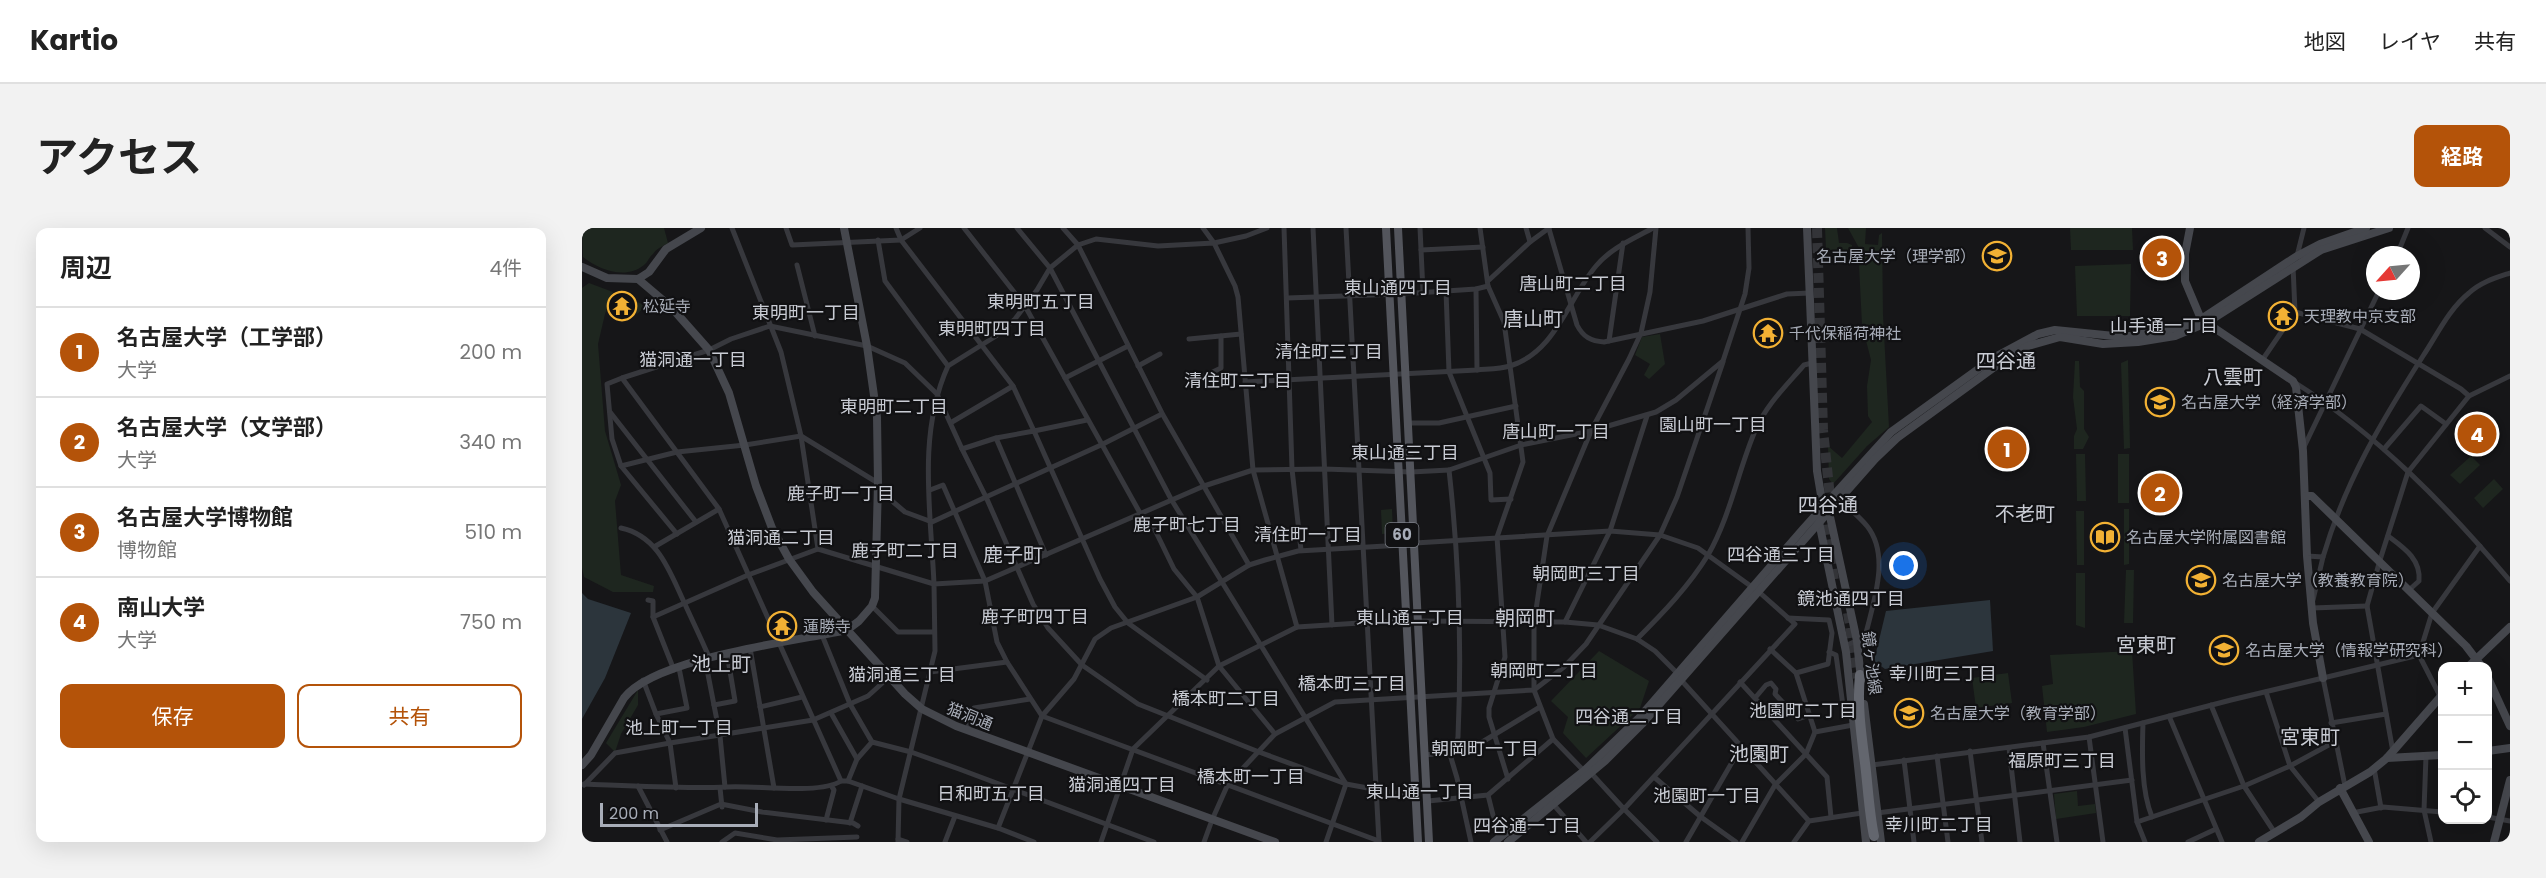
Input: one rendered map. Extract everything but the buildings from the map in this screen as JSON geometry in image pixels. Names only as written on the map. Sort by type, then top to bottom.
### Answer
[{"type":"highway","points":[[1860,675],[1858,703],[1868,765],[1868,804],[1874,840]]},
{"type":"main road","name":"60","points":[[1386,228],[1418,842]]},
{"type":"main road","name":"60","points":[[1398,228],[1429,842]]},
{"type":"street","points":[[582,267],[607,278],[638,279],[649,272],[666,249],[701,228]]},
{"type":"street","points":[[732,228],[781,352],[801,436],[818,549]]},
{"type":"street","points":[[786,228],[792,245],[901,240],[920,228]]},
{"type":"street","points":[[582,765],[591,755],[630,689],[644,680],[727,653],[847,630],[859,621],[872,606],[875,598],[876,568],[877,417],[867,346],[844,228]]},
{"type":"street","points":[[896,228],[901,240],[1013,387],[1052,467],[1063,498],[1110,597],[1128,622],[1207,680]]},
{"type":"street","points":[[964,228],[1025,306],[1140,513],[1155,530],[1174,569],[1197,597],[1219,666],[1275,734]]},
{"type":"street","points":[[1017,228],[1050,268],[1170,500],[1346,784]]},
{"type":"street","points":[[1063,228],[1078,245],[1162,414],[1250,565]]},
{"type":"street","points":[[1203,228],[1214,243],[1235,286],[1240,309],[1252,470],[1297,627]]},
{"type":"street","points":[[907,842],[898,840],[899,799],[934,651],[932,522],[927,452],[937,394],[948,366],[996,336],[1025,306],[1050,268],[1078,245],[1096,239],[1158,246],[1214,243],[1246,236],[1267,228]]},
{"type":"street","points":[[1284,228],[1292,469],[1301,550]]},
{"type":"street","points":[[1312,228],[1332,625]]},
{"type":"street","points":[[930,490],[943,484],[985,580],[997,642],[1007,662],[1042,716],[1332,822],[1378,842],[1346,228]]},
{"type":"street","points":[[1420,228],[1423,292]]},
{"type":"street","points":[[1480,228],[1488,283],[1504,322],[1523,462],[1497,537],[1505,657],[1489,708],[1494,736],[1508,779]]},
{"type":"street","points":[[1526,228],[1530,242]]},
{"type":"street","points":[[1287,298],[1476,289],[1488,283],[1530,242],[1549,228],[1577,325],[1592,341],[1608,340],[1703,321],[1787,294],[1810,293]]},
{"type":"street","points":[[1245,382],[1353,378],[1511,366],[1549,339],[1597,265],[1623,243],[1655,228],[1650,292],[1641,333],[1591,430],[1547,536],[1534,623],[1534,690],[1553,740],[1657,842]]},
{"type":"street","points":[[1204,842],[1228,784],[1275,734],[1305,716],[1335,702],[1370,698],[1534,690],[1564,668],[1586,644],[1660,535],[1677,497],[1741,309],[1749,268],[1748,228]]},
{"type":"street","points":[[1807,228],[1817,471],[1826,510]]},
{"type":"street","points":[[2190,228],[2185,254],[2185,281],[2204,321],[2326,402],[2372,437],[2481,546],[2510,581]]},
{"type":"street","points":[[2297,256],[2304,228]]},
{"type":"street","points":[[1508,842],[1642,724],[1755,589],[1892,432],[2009,347],[2038,334],[2055,330],[2124,337],[2174,329],[2204,321],[2297,256],[2320,244],[2366,228]]},
{"type":"street","points":[[1826,510],[1840,500],[1897,438],[2000,363],[2028,346],[2060,337],[2103,344],[2138,342],[2175,336],[2321,250],[2389,228]]},
{"type":"street","points":[[2401,246],[2408,228]]},
{"type":"street","points":[[2486,228],[2510,247]]},
{"type":"street","points":[[878,240],[885,281],[948,366]]},
{"type":"street","points":[[1608,340],[1623,243]]},
{"type":"street","points":[[1421,250],[1483,247]]},
{"type":"street","points":[[797,266],[815,336]]},
{"type":"street","points":[[2263,359],[2295,312],[2293,266]]},
{"type":"street","points":[[2312,606],[2334,517],[2372,437],[2460,301],[2482,284],[2510,273]]},
{"type":"street","name":"猫洞通","points":[[638,279],[671,307],[709,350],[729,393],[756,486],[768,518],[789,559],[813,592],[889,677],[922,709],[967,730],[1275,842]]},
{"type":"street","points":[[1476,289],[1478,370]]},
{"type":"street","points":[[1446,291],[1449,372],[1490,473],[1491,501],[1510,499]]},
{"type":"street","points":[[2302,451],[2374,300]]},
{"type":"street","points":[[2295,312],[2360,329],[2469,396]]},
{"type":"street","points":[[677,534],[621,466],[612,439],[607,384],[709,350],[731,339],[770,326],[867,346],[905,363],[937,394],[952,422],[962,449],[986,497],[1033,604],[1048,628],[1082,665],[1138,704],[1259,752],[1346,784],[1417,797]]},
{"type":"street","points":[[1189,339],[1241,334]]},
{"type":"street","points":[[1192,382],[1221,368],[1221,336]]},
{"type":"street","points":[[1065,378],[1128,346]]},
{"type":"street","points":[[1138,366],[1160,354]]},
{"type":"street","points":[[653,617],[748,575],[818,549],[934,584],[985,580],[1170,500],[1252,470],[1324,469],[1412,472],[1449,470],[1521,445],[1647,416],[1676,400],[1723,361]]},
{"type":"street","points":[[1637,639],[1683,590],[1708,555],[1721,529],[1756,429],[1771,403],[1804,365],[1812,363]]},
{"type":"street","points":[[2390,755],[2386,714],[2367,606],[2380,560],[2408,472],[2469,396],[2510,376]]},
{"type":"street","points":[[622,378],[719,509],[841,782]]},
{"type":"street","points":[[2293,381],[2296,387],[2306,496],[2307,556],[2312,606],[2323,678],[2336,741],[2342,787],[2352,813],[2369,842]]},
{"type":"street","points":[[952,422],[1013,387]]},
{"type":"street","points":[[1407,423],[1439,423],[1516,406]]},
{"type":"street","points":[[2384,449],[2421,406],[2446,424]]},
{"type":"street","points":[[609,411],[696,522]]},
{"type":"street","points":[[621,466],[677,452],[745,446],[801,436],[878,483],[892,501],[905,512],[932,522],[1101,445],[1162,414]]},
{"type":"street","points":[[1565,622],[1610,531],[1647,416]]},
{"type":"street","points":[[962,449],[996,438],[1087,420]]},
{"type":"street","points":[[996,438],[1046,555]]},
{"type":"street","points":[[1449,470],[1456,540],[1460,694],[1452,751],[1471,842]]},
{"type":"street","points":[[2306,496],[2312,496],[2380,560],[2479,662]]},
{"type":"street","points":[[1840,500],[1867,526],[1877,544],[1879,567],[1864,637],[1845,646]]},
{"type":"street","points":[[654,547],[719,509]]},
{"type":"street","name":"鏡ヶ池線","points":[[1826,510],[1819,522],[1845,646],[1862,813],[1874,840]]},
{"type":"street","name":"鏡ヶ池線","points":[[1826,510],[1857,641],[1860,675]]},
{"type":"street","points":[[1755,589],[1819,522]]},
{"type":"street","points":[[621,528],[638,533],[665,560],[707,658],[720,736],[723,787],[721,805]]},
{"type":"street","points":[[1415,543],[1610,531],[1660,535],[1683,541],[1708,555],[1755,589],[1795,624],[1624,809],[1588,842],[1553,804]]},
{"type":"street","points":[[2388,536],[2409,553],[2418,566],[2419,581],[2409,590]]},
{"type":"street","points":[[998,828],[1042,716],[1074,679],[1095,639],[1111,628],[1197,597],[1220,581],[1250,565],[1301,550],[1403,544]]},
{"type":"street","points":[[2438,690],[2419,655],[2432,613],[2481,546]]},
{"type":"street","points":[[2307,556],[2323,557]]},
{"type":"street","points":[[648,600],[653,601],[653,617],[676,669],[687,708],[656,714]]},
{"type":"street","points":[[872,606],[898,632],[934,632]]},
{"type":"street","points":[[2312,606],[2367,606]]},
{"type":"street","points":[[1788,618],[1829,620],[1832,633],[1828,664],[1796,672]]},
{"type":"street","points":[[1101,842],[1133,749],[1219,666],[1297,627],[1407,620]]},
{"type":"street","points":[[1419,621],[1565,622],[1598,625],[1637,639],[1655,651],[1680,677],[1743,745],[1775,785],[1809,820]]},
{"type":"street","points":[[2472,662],[2508,632]]},
{"type":"street","points":[[822,635],[850,704],[872,742],[911,752],[1154,842]]},
{"type":"street","points":[[750,648],[774,788]]},
{"type":"street","points":[[1742,842],[1775,785],[1806,754],[1815,732],[1796,672],[1770,649]]},
{"type":"street","points":[[1829,652],[1836,655],[1844,713],[1852,712]]},
{"type":"street","points":[[714,705],[735,701],[727,653]]},
{"type":"street","points":[[1874,840],[1877,813],[1868,765],[2089,737],[2419,655]]},
{"type":"street","points":[[930,672],[1007,662]]},
{"type":"street","points":[[583,785],[615,753],[813,720],[868,696],[889,677]]},
{"type":"street","points":[[644,680],[656,714],[670,743],[676,788]]},
{"type":"street","points":[[1740,682],[1827,777],[1831,817]]},
{"type":"street","points":[[1755,698],[1771,683],[1776,689],[1775,694],[1798,719],[1810,715]]},
{"type":"street","points":[[2492,688],[2510,726]]},
{"type":"street","points":[[2266,692],[2290,766],[2319,802]]},
{"type":"street","points":[[760,707],[802,697]]},
{"type":"street","points":[[967,730],[974,708],[1030,699]]},
{"type":"street","points":[[2259,842],[2374,768],[2390,755],[2438,701]]},
{"type":"street","points":[[2211,705],[2244,786],[2275,833]]},
{"type":"street","points":[[1425,756],[1469,750],[1540,707]]},
{"type":"street","points":[[831,713],[857,759]]},
{"type":"street","points":[[2331,723],[2386,714]]},
{"type":"street","points":[[2169,716],[2222,842]]},
{"type":"street","points":[[2143,723],[2142,748],[2147,804],[2152,817]]},
{"type":"street","points":[[1815,732],[1853,725]]},
{"type":"street","points":[[2125,728],[2138,822],[2145,842]]},
{"type":"street","points":[[2089,737],[2103,842]]},
{"type":"street","points":[[1428,801],[1488,795],[1553,740]]},
{"type":"street","points":[[2138,822],[2244,786],[2290,766],[2336,741]]},
{"type":"street","points":[[848,781],[857,759],[872,742]]},
{"type":"street","points":[[2043,743],[2057,842]]},
{"type":"street","points":[[1686,842],[1743,745]]},
{"type":"street","points":[[2009,748],[2020,842]]},
{"type":"street","points":[[2492,750],[2510,748]]},
{"type":"street","points":[[1970,752],[1982,842]]},
{"type":"street","points":[[2390,755],[2438,755]]},
{"type":"street","points":[[1937,756],[1948,842]]},
{"type":"street","points":[[2426,756],[2424,810],[2431,842]]},
{"type":"street","points":[[1904,760],[1914,842]]},
{"type":"street","points":[[2374,768],[2381,807]]},
{"type":"street","points":[[1488,795],[1496,840],[1588,772]]},
{"type":"street","points":[[1654,777],[1701,817],[1736,842]]},
{"type":"street","points":[[1877,813],[2132,780]]},
{"type":"street","points":[[2494,842],[2510,780]]},
{"type":"street","points":[[583,785],[638,786],[648,789],[774,788],[832,787],[848,781],[899,799],[998,828],[1034,842]]},
{"type":"street","points":[[1326,842],[1346,784]]},
{"type":"street","points":[[638,786],[667,842]]},
{"type":"street","points":[[850,823],[862,786]]},
{"type":"street","points":[[826,820],[834,790],[832,787]]},
{"type":"street","points":[[660,830],[721,805],[858,825]]},
{"type":"street","points":[[2352,813],[2381,807],[2438,812]]},
{"type":"street","points":[[1794,842],[1809,820],[1862,813]]},
{"type":"street","points":[[945,842],[955,816]]},
{"type":"street","points":[[2492,817],[2510,821]]},
{"type":"street","points":[[2192,841],[2216,830]]},
{"type":"street","points":[[723,842],[735,832],[777,840],[857,837]]},
{"type":"shaded area","points":[[582,228],[664,228],[668,243],[637,269],[629,272],[613,272],[583,257]]},
{"type":"shaded area","points":[[1825,228],[1837,228],[1839,243],[1852,245],[1851,255],[1844,253],[1838,257],[1833,255],[1834,250],[1826,250]]},
{"type":"shaded area","points":[[1848,228],[1866,228],[1865,244],[1878,245],[1879,235],[1882,233],[1883,315],[1889,427],[1867,446],[1833,484],[1829,479],[1828,446],[1842,458],[1872,422],[1868,416],[1867,386],[1871,360],[1862,325],[1859,265],[1856,261],[1859,248]]},
{"type":"shaded area","points":[[2070,228],[2132,228],[2133,250],[2071,250]]},
{"type":"shaded area","points":[[2131,264],[2130,316],[2077,316],[2075,266]]},
{"type":"shaded area","points":[[589,283],[613,292],[598,344],[605,431],[621,485],[615,501],[621,575],[654,586],[653,592],[613,592],[584,577],[582,568],[582,288]]},
{"type":"shaded area","points":[[621,290],[631,295],[631,299],[646,306],[637,314],[624,299],[620,302],[618,299]]},
{"type":"shaded area","points":[[1660,334],[1665,364],[1649,379],[1644,375],[1650,364],[1635,355],[1642,337]]},
{"type":"shaded area","points":[[2128,360],[2130,448],[2124,449],[2121,363]]},
{"type":"shaded area","points":[[2075,361],[2079,361],[2080,387],[2084,391],[2084,429],[2089,437],[2083,449],[2074,449],[2074,436],[2077,429],[2073,397]]},
{"type":"shaded area","points":[[2076,454],[2085,454],[2086,501],[2077,501]]},
{"type":"shaded area","points":[[2118,454],[2129,454],[2129,503],[2118,503]]},
{"type":"shaded area","points":[[2471,456],[2480,465],[2460,484],[2450,475]]},
{"type":"shaded area","points":[[2494,479],[2503,489],[2483,508],[2474,498]]},
{"type":"shaded area","points":[[1392,509],[1393,533],[1382,534],[1381,510]]},
{"type":"shaded area","points":[[2124,509],[2129,509],[2129,564],[2124,565]]},
{"type":"shaded area","points":[[2076,511],[2084,511],[2084,565],[2077,565]]},
{"type":"shaded area","points":[[2126,570],[2134,570],[2133,623],[2124,623]]},
{"type":"shaded area","points":[[2076,573],[2085,573],[2085,628],[2076,625]]},
{"type":"shaded area","points":[[582,593],[588,599],[631,613],[605,678],[582,719]]},
{"type":"shaded area","points":[[1990,600],[1993,651],[1885,669],[1874,661],[1886,611]]},
{"type":"shaded area","points":[[1599,651],[1649,681],[1640,708],[1586,758],[1563,733],[1568,717],[1551,701]]},
{"type":"shaded area","points":[[2132,651],[2136,714],[2084,727],[2047,732],[2042,686],[2053,684],[2050,655]]},
{"type":"shaded area","points":[[2008,673],[2012,703],[1976,708],[1972,678]]},
{"type":"shaded area","points":[[638,690],[638,705],[621,734],[615,752],[606,743]]},
{"type":"shaded area","points":[[2077,791],[2078,806],[2095,804],[2096,813],[2056,819],[2054,794]]},
{"type":"tunnel","points":[[1817,228],[1823,430],[1831,506]]},
{"type":"tunnel","points":[[1823,510],[1834,580]]},
{"type":"tunnel","points":[[1848,613],[1858,678]]},
{"type":"place","name":"名古屋大学（理学部）","points":[[1997,256]]},
{"type":"place","name":"名古屋大学博物館","points":[[2162,258]]},
{"type":"place","name":"松延寺","points":[[622,306]]},
{"type":"place","name":"天理教中京支部","points":[[2283,316]]},
{"type":"place","name":"千代保稲荷神社","points":[[1768,333]]},
{"type":"place","name":"名古屋大学（経済学部）","points":[[2160,402]]},
{"type":"place","name":"南山大学","points":[[2477,434]]},
{"type":"place","name":"名古屋大学（工学部）","points":[[2007,449]]},
{"type":"place","name":"名古屋大学（文学部）","points":[[2160,493]]},
{"type":"place","name":"名古屋大学附属図書館","points":[[2105,537]]},
{"type":"place","name":"名古屋大学（教養教育院）","points":[[2201,580]]},
{"type":"place","name":"蓮勝寺","points":[[782,626]]},
{"type":"place","name":"名古屋大学（情報学研究科）","points":[[2224,650]]},
{"type":"place","name":"名古屋大学（教育学部）","points":[[1909,713]]},
{"type":"district","name":"唐山町二丁目","points":[[1573,284]]},
{"type":"district","name":"東山通四丁目","points":[[1398,288]]},
{"type":"district","name":"東明町五丁目","points":[[1041,302]]},
{"type":"district","name":"東明町一丁目","points":[[806,313]]},
{"type":"district","name":"唐山町","points":[[1533,319]]},
{"type":"district","name":"山手通一丁目","points":[[2164,326]]},
{"type":"district","name":"東明町四丁目","points":[[992,329]]},
{"type":"district","name":"清住町三丁目","points":[[1329,352]]},
{"type":"district","name":"猫洞通一丁目","points":[[693,360]]},
{"type":"district","name":"四谷通","points":[[2006,361]]},
{"type":"district","name":"八雲町","points":[[2233,377]]},
{"type":"district","name":"清住町二丁目","points":[[1238,381]]},
{"type":"district","name":"東明町二丁目","points":[[894,407]]},
{"type":"district","name":"園山町一丁目","points":[[1713,425]]},
{"type":"district","name":"唐山町一丁目","points":[[1556,432]]},
{"type":"district","name":"東山通三丁目","points":[[1405,453]]},
{"type":"district","name":"鹿子町一丁目","points":[[841,494]]},
{"type":"district","name":"四谷通","points":[[1828,505]]},
{"type":"district","name":"不老町","points":[[2025,514]]},
{"type":"district","name":"鹿子町七丁目","points":[[1187,525]]},
{"type":"district","name":"清住町一丁目","points":[[1308,535]]},
{"type":"district","name":"猫洞通二丁目","points":[[781,538]]},
{"type":"district","name":"鹿子町二丁目","points":[[905,551]]},
{"type":"district","name":"鹿子町","points":[[1013,555]]},
{"type":"district","name":"四谷通三丁目","points":[[1781,555]]},
{"type":"district","name":"朝岡町三丁目","points":[[1586,574]]},
{"type":"district","name":"鏡池通四丁目","points":[[1851,599]]},
{"type":"district","name":"鹿子町四丁目","points":[[1035,617]]},
{"type":"district","name":"東山通二丁目","points":[[1410,618]]},
{"type":"district","name":"朝岡町","points":[[1525,618]]},
{"type":"district","name":"宮東町","points":[[2146,645]]},
{"type":"district","name":"池上町","points":[[721,664]]},
{"type":"district","name":"朝岡町二丁目","points":[[1544,671]]},
{"type":"district","name":"幸川町三丁目","points":[[1943,674]]},
{"type":"district","name":"猫洞通三丁目","points":[[902,675]]},
{"type":"district","name":"橋本町三丁目","points":[[1352,684]]},
{"type":"district","name":"橋本町二丁目","points":[[1226,699]]},
{"type":"district","name":"池園町二丁目","points":[[1803,711]]},
{"type":"district","name":"四谷通二丁目","points":[[1629,717]]},
{"type":"district","name":"池上町一丁目","points":[[679,728]]},
{"type":"district","name":"宮東町","points":[[2310,737]]},
{"type":"district","name":"朝岡町一丁目","points":[[1485,749]]},
{"type":"district","name":"池園町","points":[[1759,754]]},
{"type":"district","name":"福原町三丁目","points":[[2062,761]]},
{"type":"district","name":"橋本町一丁目","points":[[1251,777]]},
{"type":"district","name":"猫洞通四丁目","points":[[1122,785]]},
{"type":"district","name":"東山通一丁目","points":[[1420,792]]},
{"type":"district","name":"日和町五丁目","points":[[991,794]]},
{"type":"district","name":"池園町一丁目","points":[[1707,796]]},
{"type":"district","name":"幸川町二丁目","points":[[1939,825]]},
{"type":"district","name":"四谷通一丁目","points":[[1527,826]]}]
